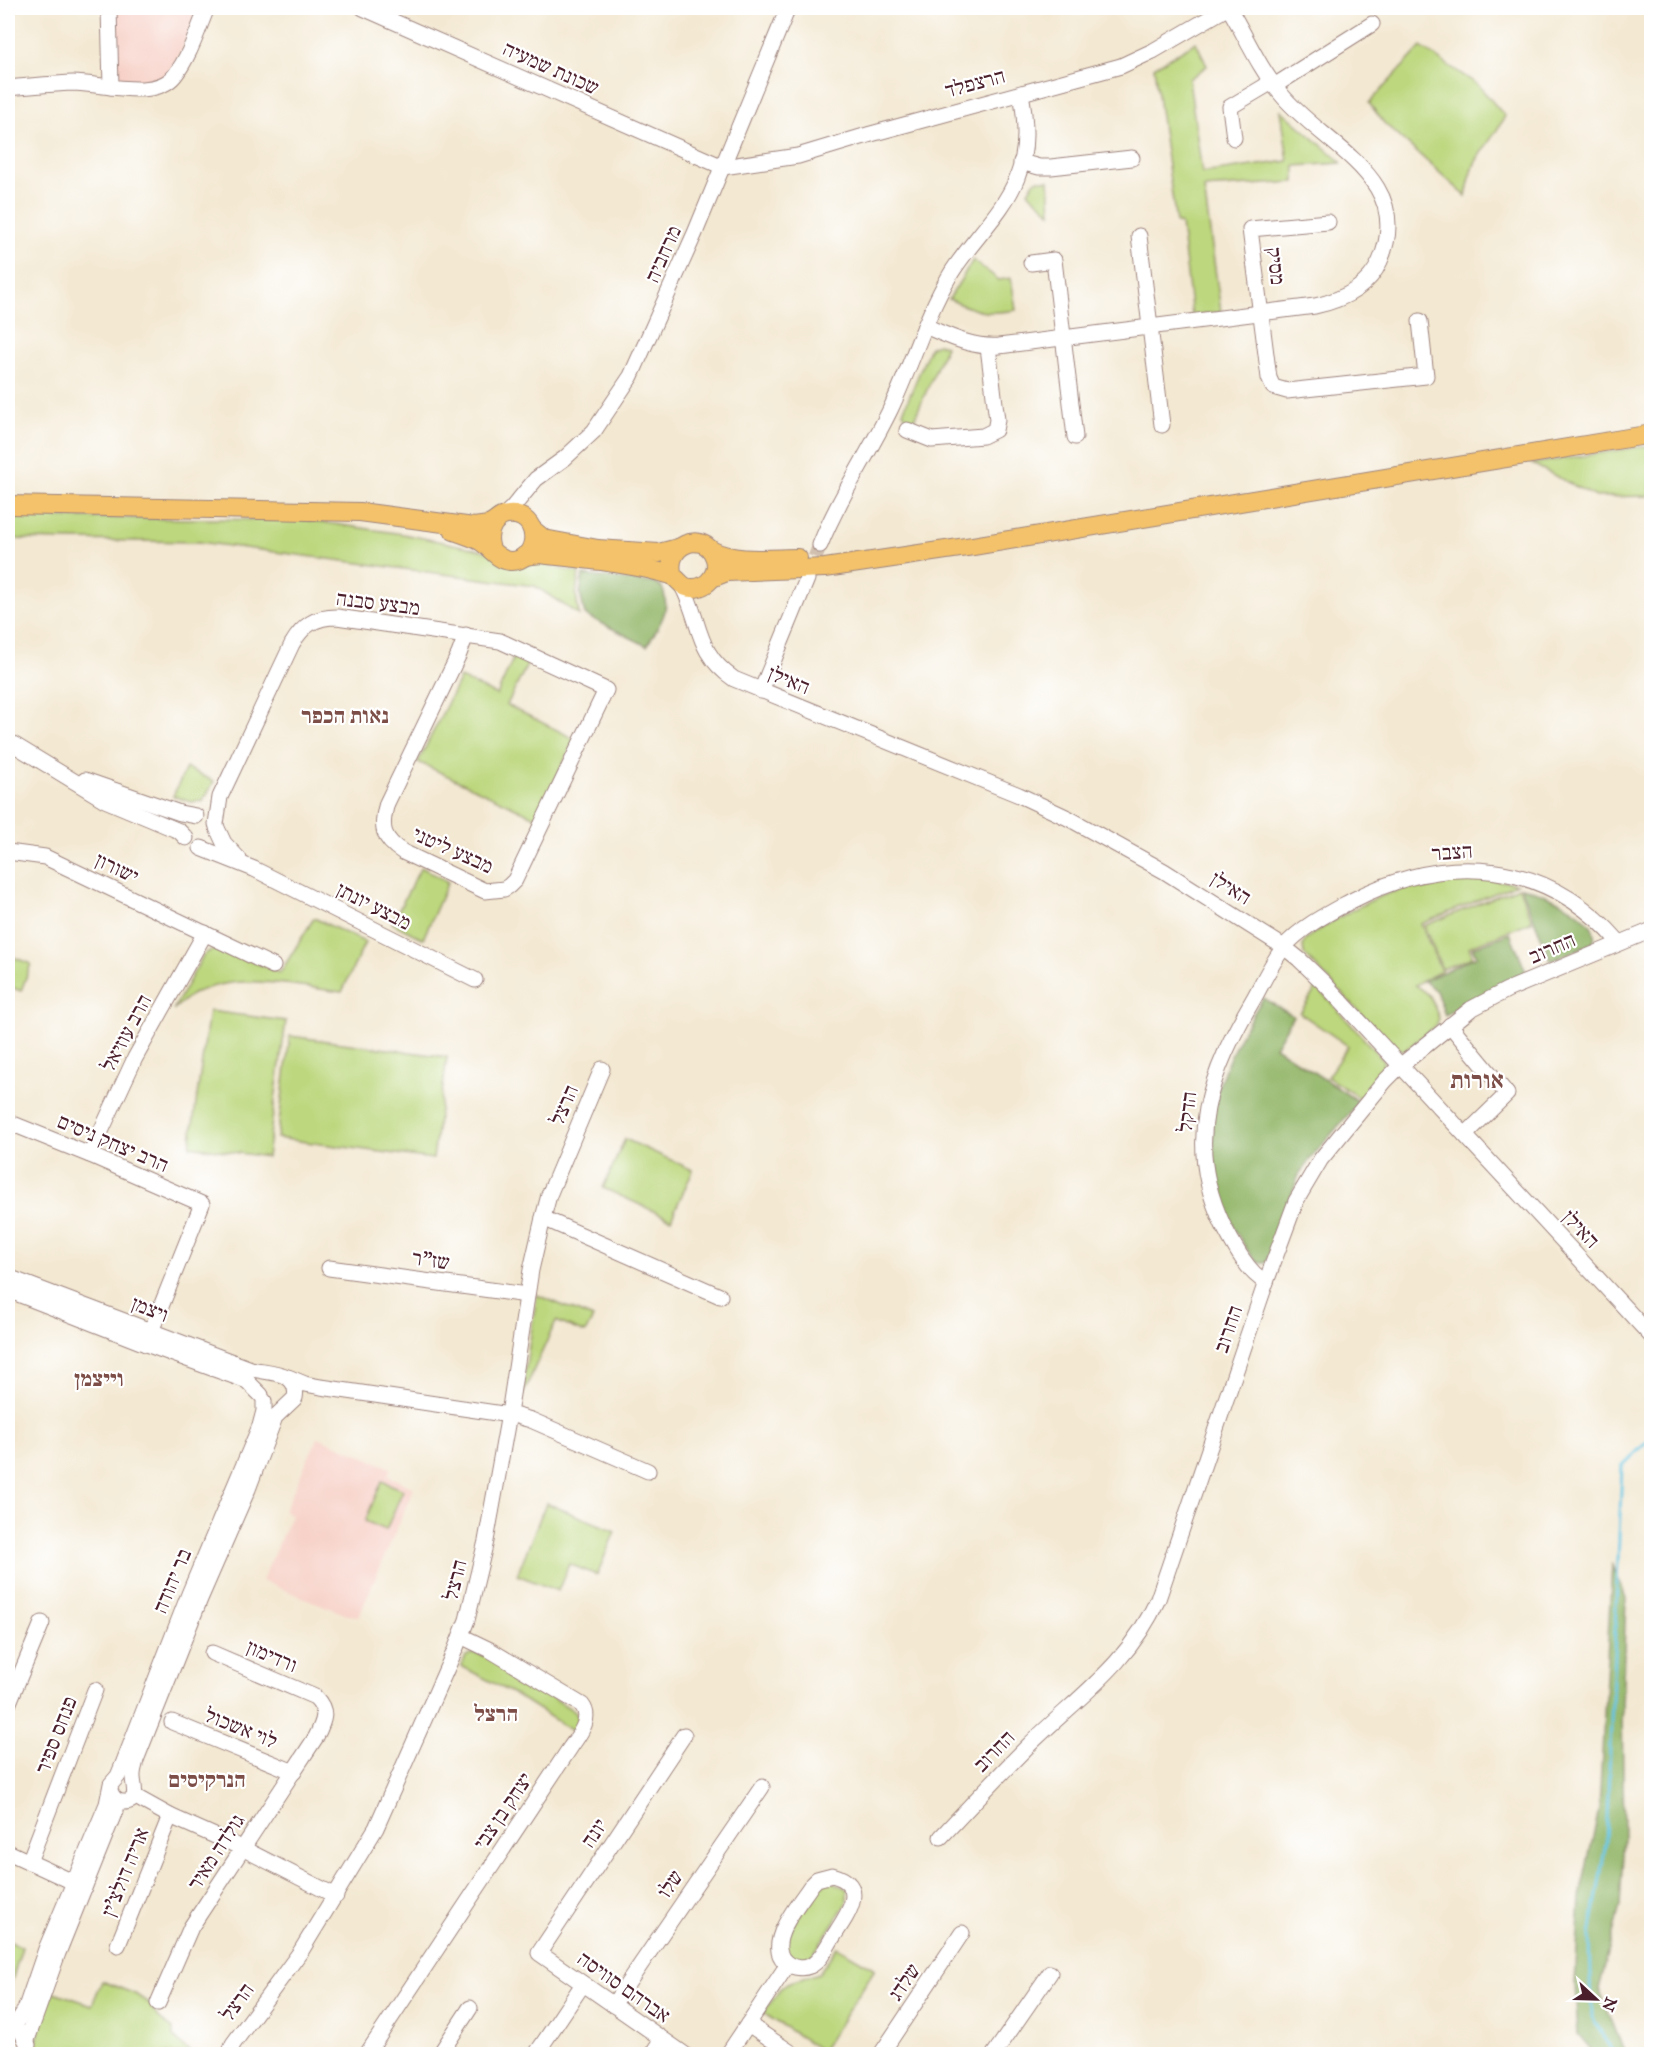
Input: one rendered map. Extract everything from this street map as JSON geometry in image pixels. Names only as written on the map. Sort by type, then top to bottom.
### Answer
[{"type":"main road","points":[[412,520],[468,536],[491,549],[496,555],[510,561],[533,554],[639,567],[677,580],[692,588],[727,572],[825,568],[973,546],[1652,434]]},
{"type":"main road","points":[[8,505],[360,512],[474,527],[489,525],[499,519],[516,516],[544,539],[598,549],[659,553],[691,542],[705,545],[718,554],[742,557],[824,558],[973,546]]},
{"type":"main road","points":[[491,549],[489,534],[499,519]]},
{"type":"main road","points":[[525,556],[533,544],[530,526]]},
{"type":"main road","points":[[677,580],[671,561],[678,548]]},
{"type":"main road","points":[[708,582],[716,564],[711,550]]},
{"type":"street","points":[[109,8],[111,87]]},
{"type":"street","points":[[8,88],[75,83],[139,89],[154,88],[167,83],[175,75],[186,56],[207,8]]},
{"type":"street","name":"שכונת שמעיה","points":[[363,8],[723,167]]},
{"type":"street","name":"מרחביה","points":[[499,519],[512,508],[530,485],[594,431],[631,376],[695,233],[788,8]]},
{"type":"street","points":[[925,326],[969,344],[988,347],[1330,303],[1350,294],[1370,278],[1384,254],[1388,226],[1385,204],[1373,179],[1294,108],[1273,84],[1228,8]]},
{"type":"street","name":"הרצפלד","points":[[723,167],[798,156],[1121,66],[1153,51],[1228,8]]},
{"type":"street","points":[[1234,138],[1230,107],[1273,84],[1372,24]]},
{"type":"street","points":[[820,545],[848,486],[893,404],[940,293],[963,254],[1012,189],[1022,162],[1025,125],[1021,93]]},
{"type":"street","points":[[1022,162],[1039,167],[1051,167],[1132,158]]},
{"type":"street","name":"מסיק","points":[[1261,313],[1250,229],[1328,222]]},
{"type":"street","points":[[1139,236],[1162,425]]},
{"type":"street","points":[[1031,263],[1054,260],[1075,436]]},
{"type":"street","points":[[1261,313],[1269,378],[1273,387],[1287,392],[1426,376],[1420,321]]},
{"type":"street","points":[[907,430],[932,440],[983,436],[995,430],[997,420],[988,347]]},
{"type":"street","points":[[530,485],[525,506],[530,526]]},
{"type":"street","points":[[761,691],[807,579]]},
{"type":"street","name":"האילן","points":[[677,580],[692,604],[702,642],[716,665],[734,679],[1019,795],[1068,818],[1164,871],[1284,947],[1313,972],[1652,1337]]},
{"type":"street","name":"האילן","points":[[696,618],[698,593],[708,582]]},
{"type":"street","name":"מבצע סבנה","points":[[217,826],[220,797],[292,644],[308,624],[324,617],[494,639],[512,645],[606,690]]},
{"type":"street","name":"מבצע ליטני","points":[[466,635],[387,803],[382,823],[388,841],[403,852],[476,888],[494,891],[509,886],[515,880],[606,690]]},
{"type":"street","points":[[8,741],[25,753],[105,800],[179,831],[193,846],[201,848],[213,842],[217,826],[209,817],[180,813],[105,787],[25,753]]},
{"type":"street","name":"מבצע סבנה","points":[[198,815],[219,795],[229,778]]},
{"type":"street","points":[[186,838],[184,833],[187,823],[198,815]]},
{"type":"street","name":"מבצע יונתן","points":[[217,826],[230,850],[242,862],[475,980]]},
{"type":"street","name":"מבצע יונתן","points":[[201,848],[254,869]]},
{"type":"street","name":"ישורון","points":[[8,852],[45,857],[273,966]]},
{"type":"street","name":"הצבר","points":[[1284,947],[1326,915],[1372,890],[1418,876],[1455,870],[1511,874],[1556,890],[1591,913],[1619,942]]},
{"type":"street","name":"החרוב","points":[[941,1837],[1029,1745],[1099,1682],[1121,1659],[1144,1627],[1158,1599],[1266,1282],[1296,1201],[1311,1173],[1373,1094],[1400,1066],[1450,1025],[1487,999],[1652,930]]},
{"type":"street","name":"הרב עוזיאל","points":[[90,1155],[135,1058],[205,933]]},
{"type":"street","name":"הדקל","points":[[1266,1282],[1256,1277],[1249,1267],[1226,1229],[1213,1201],[1206,1173],[1204,1126],[1206,1105],[1227,1046],[1284,947]]},
{"type":"street","points":[[1450,1025],[1508,1094],[1465,1136]]},
{"type":"street","name":"הרצל","points":[[229,2055],[233,2044],[301,1951],[376,1828],[461,1636],[475,1590],[486,1541],[509,1414],[527,1294],[543,1218],[549,1195],[602,1069]]},
{"type":"street","name":"הרב יצחק ניסים","points":[[8,1122],[202,1203],[148,1338]]},
{"type":"street","points":[[543,1218],[720,1296]]},
{"type":"street","name":"שז\"ר","points":[[328,1268],[527,1294]]},
{"type":"street","name":"ויצמן","points":[[8,1277],[247,1381],[262,1398]]},
{"type":"street","name":"ויצמן","points":[[8,1290],[148,1338],[251,1369],[282,1375],[304,1384],[509,1414],[531,1420],[648,1471]]},
{"type":"street","points":[[282,1375],[292,1381],[295,1386],[290,1403],[274,1408],[262,1398],[263,1383],[268,1377],[282,1375]]},
{"type":"street","name":"ויצמן","points":[[290,1403],[306,1393],[331,1389]]},
{"type":"street","name":"בר יהודה","points":[[10,2030],[24,2010],[46,1949],[107,1804],[123,1790],[123,1764],[184,1605],[260,1426],[262,1398]]},
{"type":"street","name":"בר יהודה","points":[[26,2047],[58,1953],[200,1599],[248,1489],[275,1417],[290,1403]]},
{"type":"street","points":[[8,1705],[42,1623]]},
{"type":"street","name":"יצחק בן צבי","points":[[367,2055],[587,1719],[586,1710],[582,1705],[490,1650],[461,1636]]},
{"type":"street","name":"ורדימון","points":[[212,1653],[315,1697]]},
{"type":"street","name":"פנחס ספיר","points":[[29,1862],[95,1690]]},
{"type":"street","name":"גולדה מאיר","points":[[158,2003],[191,1928],[322,1726],[323,1705],[315,1697]]},
{"type":"street","name":"לוי אשכול","points":[[172,1722],[294,1772]]},
{"type":"street","name":"יונה","points":[[539,1953],[684,1735]]},
{"type":"street","name":"שלו","points":[[613,2005],[762,1787]]},
{"type":"street","points":[[123,1790],[170,1816],[242,1848],[336,1896]]},
{"type":"street","name":"אריה דולצ'ין","points":[[118,1945],[170,1816]]},
{"type":"street","points":[[8,1852],[73,1882]]},
{"type":"street","points":[[832,1875],[840,1877],[851,1887],[853,1894],[850,1910],[816,1962],[802,1968],[788,1964],[778,1952],[778,1937],[782,1930],[817,1879],[832,1875]]},
{"type":"street","name":"שלדג","points":[[881,2055],[962,1934]]},
{"type":"street","name":"אברהם סוויסה","points":[[539,1953],[684,2055]]},
{"type":"street","points":[[728,2055],[788,1964]]},
{"type":"street","points":[[994,2055],[1050,1973]]},
{"type":"street","points":[[536,2055],[583,1984]]},
{"type":"street","points":[[440,2055],[470,2008]]},
{"type":"street","points":[[748,2024],[793,2055]]},
{"type":"street","points":[[10,2030],[21,2032],[26,2047]]},
{"type":"street","points":[[652,2055],[662,2039]]},
{"type":"shaded area","points":[[113,8],[199,8],[180,54],[167,74],[153,81],[118,80]]},
{"type":"shaded area","points":[[318,1437],[391,1468],[388,1476],[414,1488],[359,1616],[347,1615],[262,1581],[291,1515],[284,1511]]},
{"type":"green space","points":[[1196,42],[1207,66],[1189,79],[1202,173],[1288,161],[1281,110],[1342,163],[1295,166],[1295,182],[1204,188],[1221,312],[1192,316],[1181,224],[1176,223],[1154,67]]},
{"type":"green space","points":[[1421,47],[1478,85],[1505,116],[1476,161],[1466,196],[1384,123],[1369,103]]},
{"type":"green space","points":[[1038,180],[1049,180],[1051,213],[1028,192]]},
{"type":"green space","points":[[973,260],[999,280],[1011,278],[1016,310],[981,311],[949,299]]},
{"type":"green space","points":[[938,344],[946,346],[913,422],[907,419],[903,412],[930,347]]},
{"type":"green space","points":[[1651,445],[1651,496],[1596,497],[1532,464]]},
{"type":"green space","points":[[8,517],[307,520],[403,534],[579,573],[576,595],[579,615],[535,586],[199,542],[8,539]]},
{"type":"green space","points":[[583,575],[654,583],[662,587],[666,604],[665,611],[647,646],[585,615],[580,594]]},
{"type":"green space","points":[[515,654],[529,661],[507,705],[575,739],[537,818],[418,762],[460,678],[497,695]]},
{"type":"green space","points":[[186,768],[214,781],[201,801],[192,802],[173,796]]},
{"type":"green space","points":[[421,867],[448,882],[423,939],[392,923]]},
{"type":"green space","points":[[1461,878],[1490,879],[1517,884],[1421,924],[1441,971],[1415,985],[1430,996],[1439,1018],[1437,1024],[1407,1049],[1393,1047],[1304,954],[1303,945],[1307,938],[1317,931],[1360,906],[1391,892]]},
{"type":"green space","points":[[1519,887],[1532,921],[1469,947],[1473,957],[1442,969],[1424,926]]},
{"type":"green space","points":[[1521,887],[1555,899],[1580,914],[1589,923],[1594,933],[1593,943],[1551,961]]},
{"type":"green space","points":[[314,918],[365,942],[342,992],[266,982],[227,984],[191,995],[173,1010],[203,956],[208,952],[224,950],[280,973]]},
{"type":"green space","points":[[1510,933],[1526,972],[1445,1015],[1436,991],[1424,981],[1477,956],[1472,948]]},
{"type":"green space","points":[[8,955],[31,964],[21,991],[8,986]]},
{"type":"green space","points":[[1317,987],[1383,1060],[1382,1071],[1361,1099],[1327,1077],[1348,1046],[1300,1013]]},
{"type":"green space","points":[[1263,998],[1293,1016],[1275,1047],[1359,1102],[1299,1175],[1266,1263],[1254,1259],[1232,1225],[1216,1169],[1213,1129],[1217,1093],[1225,1068]]},
{"type":"green space","points":[[209,1011],[286,1021],[267,1157],[190,1146]]},
{"type":"green space","points":[[290,1036],[447,1057],[433,1159],[277,1138]]},
{"type":"green space","points":[[625,1139],[693,1170],[671,1219],[603,1188]]},
{"type":"green space","points":[[537,1295],[593,1318],[585,1333],[556,1321],[521,1398]]},
{"type":"green space","points":[[382,1481],[403,1490],[386,1530],[365,1521]]},
{"type":"green space","points":[[546,1503],[615,1531],[597,1575],[569,1564],[558,1591],[517,1575]]},
{"type":"green space","points":[[1612,1563],[1626,1598],[1622,1708],[1624,1837],[1620,1906],[1599,1989],[1625,2054],[1595,2054],[1578,2034],[1575,1985],[1580,1897],[1599,1809]]},
{"type":"green space","points":[[473,1653],[493,1659],[574,1711],[578,1724],[574,1732],[514,1694],[461,1666],[466,1656]]},
{"type":"green space","points":[[826,1881],[832,1881],[847,1889],[847,1902],[812,1956],[799,1960],[787,1953],[785,1942],[801,1913]]},
{"type":"green space","points":[[8,1941],[22,1947],[8,1994]]},
{"type":"green space","points":[[837,1947],[875,1969],[822,2051],[763,2013],[787,1983],[819,1973]]},
{"type":"green space","points":[[102,1981],[135,1994],[150,2004],[158,2018],[173,2029],[173,2037],[192,2054],[33,2054],[51,1991],[92,2005]]},
{"type":"waterway","points":[[1614,2054],[1592,2017],[1590,1935],[1606,1842],[1622,1466],[1652,1437]]},
{"type":"tunnel","points":[[807,579],[820,545]]},
{"type":"district","name":"נאות הכפר","points":[[345,715]]},
{"type":"district","name":"אורות","points":[[1477,1080]]},
{"type":"district","name":"וייצמן","points":[[99,1378]]},
{"type":"district","name":"הרצל","points":[[496,1713]]},
{"type":"district","name":"הנרקיסים","points":[[207,1779]]}]
